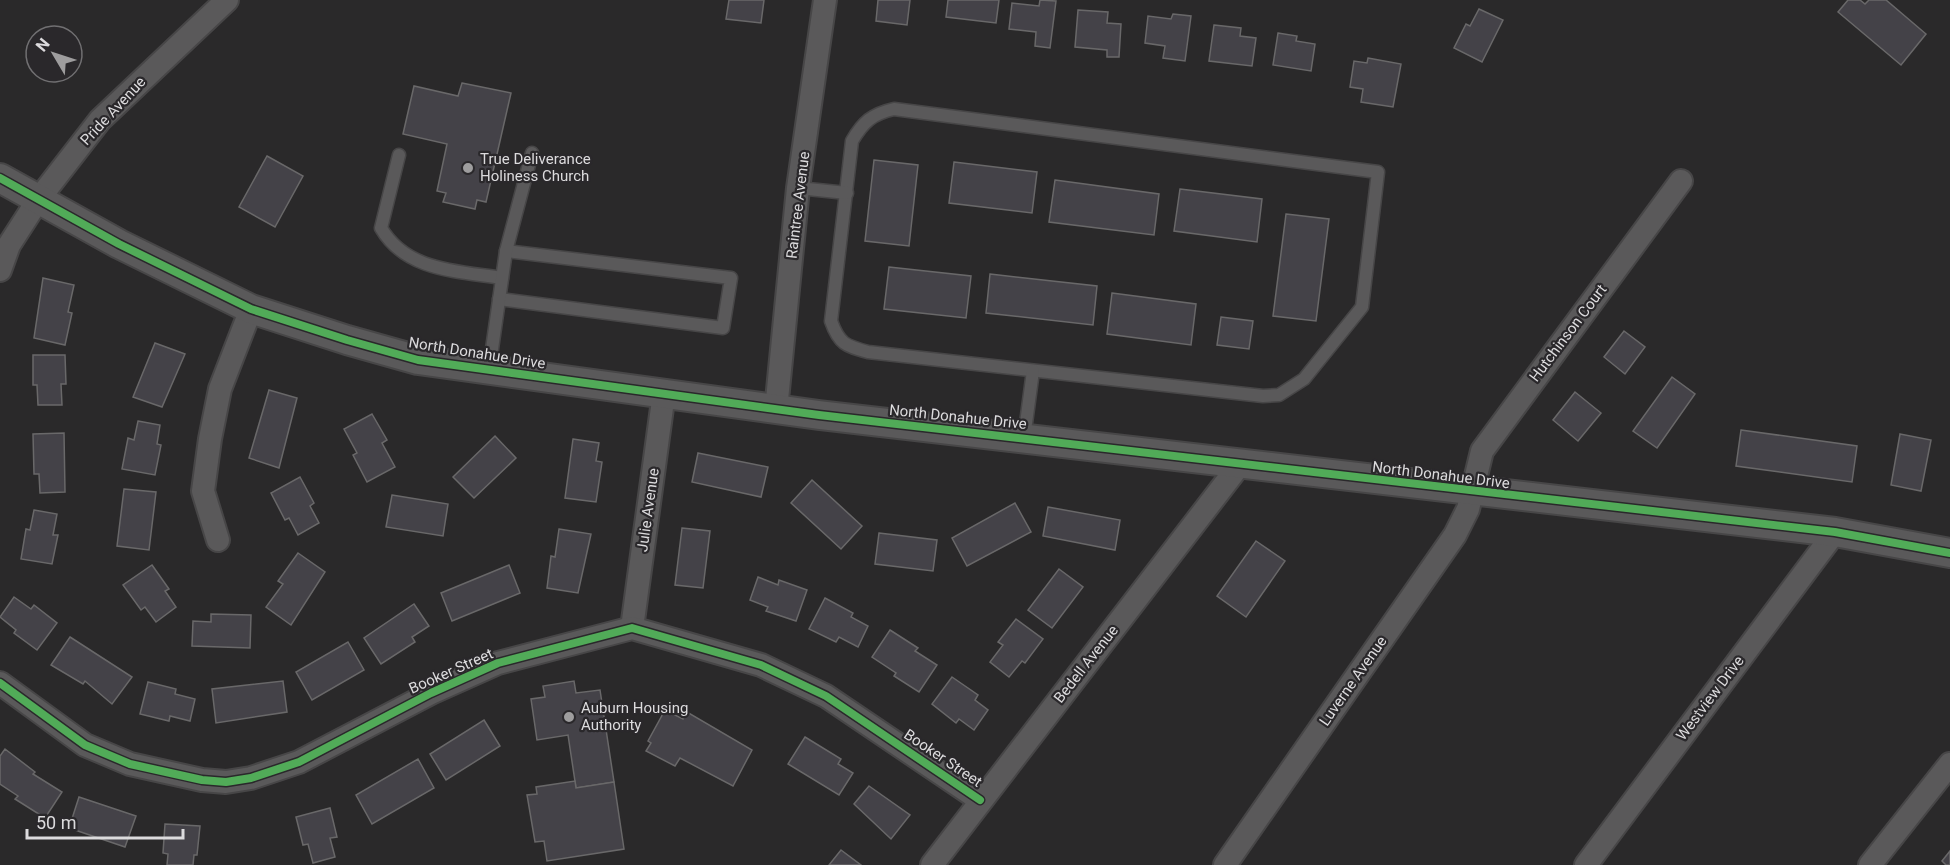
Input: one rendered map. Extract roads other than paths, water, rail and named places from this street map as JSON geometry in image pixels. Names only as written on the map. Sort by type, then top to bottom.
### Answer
[{"type":"street","name":"Pride Avenue","points":[[0,270],[9,245],[38,200],[100,120],[227,0]]},
{"type":"street","name":"Raintree Avenue","points":[[776,410],[798,189],[825,0]]},
{"type":"street","name":"North Donahue Drive","points":[[0,178],[119,244],[251,309],[418,360],[776,410],[1472,492],[1835,532],[1950,553]]},
{"type":"street","name":"Hutchinson Court","points":[[1472,492],[1482,451],[1681,181]]},
{"type":"street","points":[[218,540],[203,491],[210,439],[220,389],[251,309]]},
{"type":"street","name":"Julie Avenue","points":[[632,628],[664,393]]},
{"type":"street","name":"Bedell Avenue","points":[[932,865],[1241,463]]},
{"type":"street","name":"Luverne Avenue","points":[[1225,865],[1455,535],[1468,509],[1472,492]]},
{"type":"street","name":"Westview Drive","points":[[1586,865],[1835,532]]},
{"type":"street","name":"Booker Street","points":[[0,683],[84,745],[130,764],[202,780],[226,782],[251,778],[299,762],[431,693],[498,663],[632,628],[761,665],[826,696],[980,800]]},
{"type":"street","points":[[1870,865],[1950,764]]},
{"type":"lane","points":[[894,109],[1378,172],[1362,307],[1304,378],[1279,395],[1263,396],[868,352],[848,347],[837,337],[831,321],[847,193],[852,141],[862,123],[878,112],[894,109]]},
{"type":"lane","points":[[489,370],[506,251],[532,153]]},
{"type":"lane","points":[[399,155],[381,228],[390,243],[406,257],[440,269],[502,278]]},
{"type":"lane","points":[[798,189],[847,193]]},
{"type":"lane","points":[[498,299],[723,328],[731,278],[506,251]]},
{"type":"lane","points":[[1024,438],[1033,371]]},
{"type":"place","name":"True Deliverance Holiness Church","points":[[468,168]]},
{"type":"place","name":"Auburn Housing Authority","points":[[569,717]]}]
